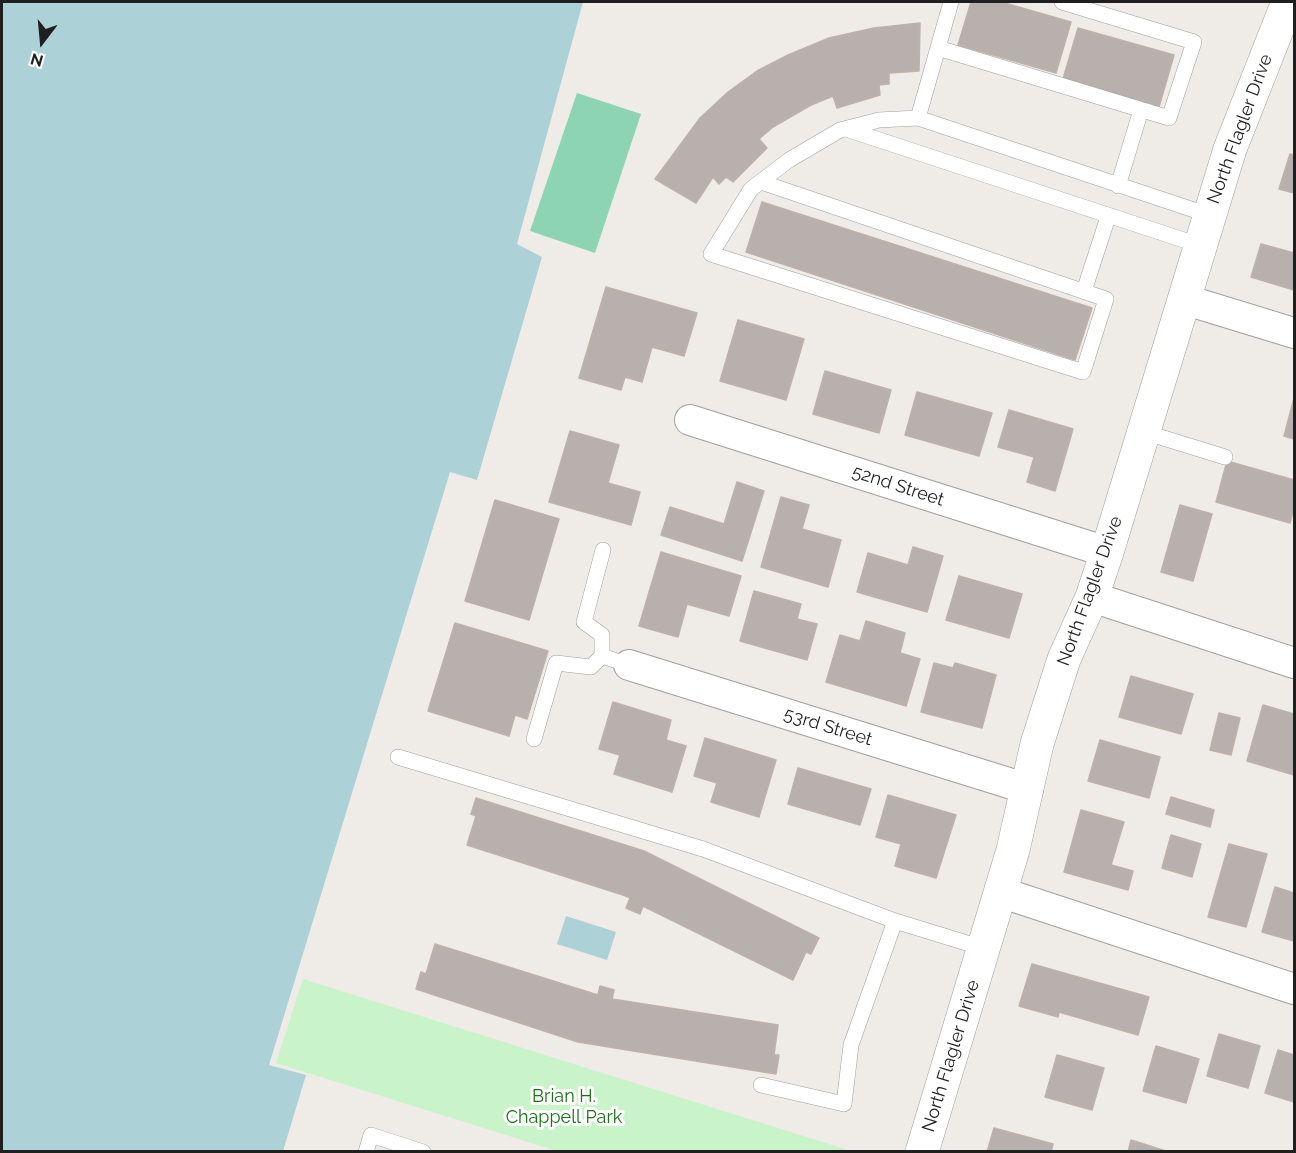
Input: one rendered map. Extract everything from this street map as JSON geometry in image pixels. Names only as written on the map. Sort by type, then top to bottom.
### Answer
[{"type":"street","name":"North Flagler Drive","points":[[922,1152],[1000,892],[1028,789],[1037,744],[1064,659],[1092,597],[1107,552],[1186,300],[1199,245],[1230,149],[1290,6]]},
{"type":"street","points":[[1186,300],[1294,333]]},
{"type":"street","name":"52nd Street","points":[[690,420],[1107,552]]},
{"type":"street","points":[[1092,597],[1294,663]]},
{"type":"street","name":"53rd Street","points":[[616,660],[1028,789]]},
{"type":"street","points":[[1000,892],[1294,989]]},
{"type":"lane","points":[[918,118],[951,2]]},
{"type":"lane","points":[[938,48],[1169,118],[1194,42],[1062,2]]},
{"type":"lane","points":[[1118,186],[1141,110]]},
{"type":"lane","points":[[761,182],[1106,299],[1083,372],[711,254],[751,189],[789,160],[846,129],[879,120],[918,118],[1209,215]]},
{"type":"lane","points":[[846,129],[1108,217],[1199,245]]},
{"type":"lane","points":[[1084,291],[1108,217]]},
{"type":"lane","points":[[1144,432],[1225,458]]},
{"type":"lane","points":[[534,738],[556,663],[591,667],[616,660],[602,635],[584,622],[603,550]]},
{"type":"lane","points":[[398,757],[704,849],[895,921],[983,948]]},
{"type":"lane","points":[[761,1085],[844,1104],[851,1045],[895,921]]},
{"type":"lane","points":[[366,1152],[371,1135],[423,1152]]},
{"type":"green space","points":[[577,93],[641,114],[595,253],[530,231]]},
{"type":"green space","name":"Brian H. Chappell Park","points":[[303,979],[851,1151],[557,1151],[276,1063]]},
{"type":"water","points":[[2,2],[583,2],[517,244],[542,257],[477,480],[450,472],[269,1065],[306,1075],[283,1151],[2,1151]]},
{"type":"water","points":[[566,916],[616,932],[607,960],[557,944]]},
{"type":"building","points":[[971,2],[1001,2],[1071,22],[1056,73],[958,45]]},
{"type":"building","points":[[920,23],[919,71],[889,73],[889,84],[879,85],[880,95],[837,108],[833,96],[811,105],[773,127],[759,139],[767,148],[733,182],[726,177],[719,184],[713,177],[696,203],[655,179],[700,118],[728,92],[757,71],[829,38],[874,28]]},
{"type":"building","points":[[1078,28],[1174,55],[1159,107],[1063,79]]},
{"type":"building","points":[[1290,154],[1294,155],[1294,193],[1279,189]]},
{"type":"building","points":[[762,202],[1092,308],[1075,360],[746,252]]},
{"type":"building","points":[[1261,244],[1294,253],[1294,290],[1251,277]]},
{"type":"building","points":[[606,287],[697,313],[684,356],[652,347],[642,382],[625,377],[621,390],[579,378]]},
{"type":"building","points":[[738,320],[804,339],[786,400],[720,381]]},
{"type":"building","points":[[825,371],[891,390],[879,433],[813,414]]},
{"type":"building","points":[[917,392],[992,413],[979,456],[905,435]]},
{"type":"building","points":[[1294,398],[1294,439],[1284,436]]},
{"type":"building","points":[[1009,410],[1073,429],[1055,491],[1027,482],[1034,457],[998,447]]},
{"type":"building","points":[[570,431],[619,445],[608,483],[640,492],[631,525],[549,502]]},
{"type":"building","points":[[1227,461],[1294,480],[1294,507],[1290,523],[1216,502]]},
{"type":"building","points":[[737,482],[764,491],[742,561],[661,535],[670,507],[724,524]]},
{"type":"building","points":[[781,497],[809,505],[802,529],[841,540],[828,587],[761,567]]},
{"type":"building","points":[[495,500],[559,519],[529,620],[465,601]]},
{"type":"building","points":[[1180,505],[1212,514],[1193,581],[1161,572]]},
{"type":"building","points":[[913,547],[943,556],[927,612],[857,592],[868,553],[908,565]]},
{"type":"building","points":[[661,552],[741,576],[729,616],[687,604],[678,637],[639,626]]},
{"type":"building","points":[[959,576],[1022,594],[1009,638],[946,620]]},
{"type":"building","points":[[754,591],[801,604],[797,619],[817,624],[807,660],[740,641]]},
{"type":"building","points":[[866,621],[905,633],[900,653],[920,659],[906,706],[826,682],[840,635],[860,641]]},
{"type":"building","points":[[455,623],[548,651],[527,719],[515,715],[509,736],[428,711]]},
{"type":"building","points":[[934,663],[953,668],[955,663],[996,675],[982,728],[921,712]]},
{"type":"building","points":[[1131,676],[1193,694],[1181,734],[1119,717]]},
{"type":"building","points":[[613,702],[671,720],[666,740],[686,746],[672,792],[614,774],[620,755],[599,749]]},
{"type":"building","points":[[1263,705],[1294,714],[1294,775],[1247,761]]},
{"type":"building","points":[[1219,713],[1240,718],[1231,755],[1210,750]]},
{"type":"building","points":[[705,738],[776,760],[759,817],[711,802],[717,783],[694,776]]},
{"type":"building","points":[[1100,740],[1160,757],[1149,798],[1088,781]]},
{"type":"building","points":[[798,768],[871,789],[860,825],[788,804]]},
{"type":"building","points":[[888,795],[956,815],[936,878],[895,866],[901,844],[876,837]]},
{"type":"building","points":[[1171,797],[1214,810],[1210,827],[1166,814]]},
{"type":"building","points":[[476,798],[644,851],[819,938],[811,954],[806,952],[793,980],[643,906],[640,914],[626,908],[630,898],[626,896],[467,845],[476,816],[471,814]]},
{"type":"building","points":[[1081,810],[1124,822],[1111,865],[1133,871],[1128,890],[1064,872]]},
{"type":"building","points":[[1171,835],[1201,844],[1192,877],[1162,868]]},
{"type":"building","points":[[1229,844],[1267,854],[1246,927],[1208,917]]},
{"type":"building","points":[[1275,887],[1294,893],[1294,941],[1262,932]]},
{"type":"building","points":[[435,944],[598,995],[600,986],[614,990],[612,999],[778,1025],[774,1055],[779,1055],[776,1074],[578,1042],[416,989],[421,972],[426,974]]},
{"type":"building","points":[[1032,964],[1149,997],[1138,1035],[1059,1012],[1058,1017],[1019,1006]]},
{"type":"building","points":[[1219,1034],[1260,1046],[1248,1088],[1207,1076]]},
{"type":"building","points":[[1156,1046],[1199,1059],[1186,1103],[1143,1091]]},
{"type":"building","points":[[1278,1050],[1294,1055],[1294,1102],[1265,1093]]},
{"type":"building","points":[[1057,1055],[1104,1068],[1092,1110],[1045,1097]]},
{"type":"building","points":[[994,1128],[1053,1144],[1051,1152],[987,1152]]},
{"type":"building","points":[[1131,1140],[1169,1152],[1128,1152]]}]
